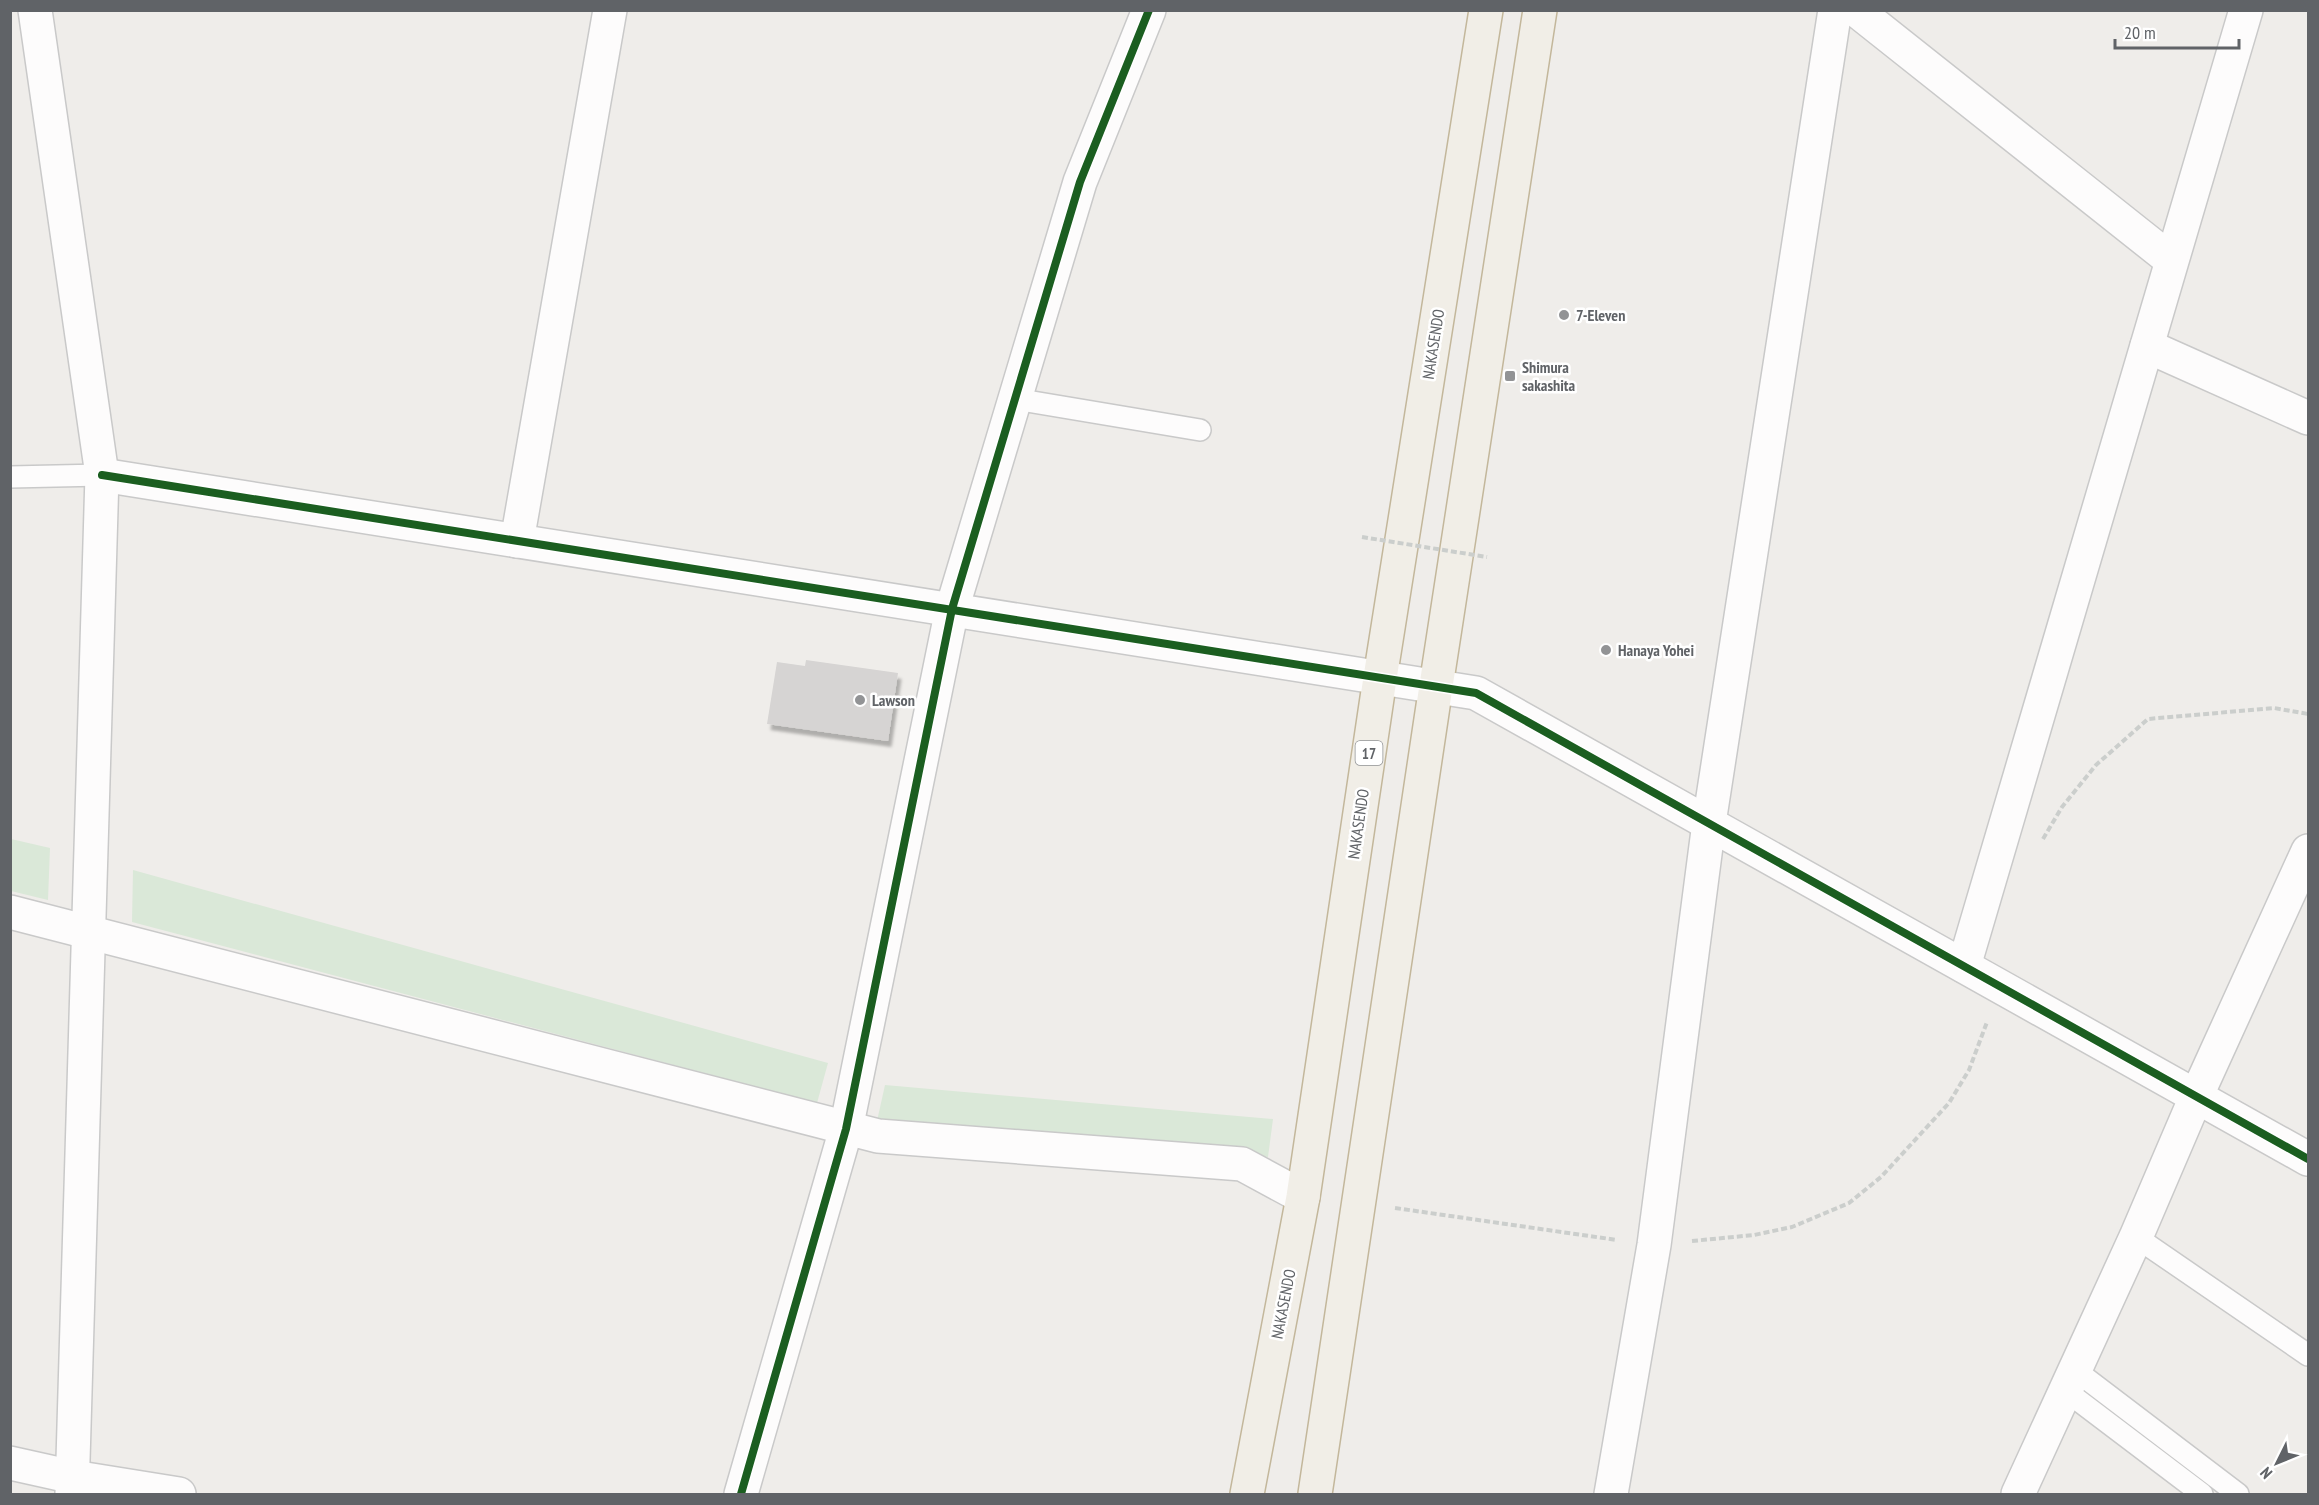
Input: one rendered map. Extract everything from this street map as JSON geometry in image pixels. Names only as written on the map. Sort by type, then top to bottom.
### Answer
[{"type":"highway","name":"NAKASENDO","points":[[1247,1494],[1303,1197],[1380,678],[1486,10]]},
{"type":"highway","points":[[1315,1494],[1540,10]]},
{"type":"street","points":[[35,10],[102,475],[72,1486]]},
{"type":"street","points":[[517,542],[610,10]]},
{"type":"street","points":[[741,1494],[846,1129],[952,609],[1080,182],[1149,10]]},
{"type":"street","points":[[1611,1494],[1654,1245],[1709,823],[1835,10]]},
{"type":"street","points":[[1856,10],[2171,261]]},
{"type":"street","points":[[1964,966],[2246,10]]},
{"type":"street","points":[[2147,346],[2308,418]]},
{"type":"street","points":[[102,475],[1476,693],[2308,1159]]},
{"type":"street","points":[[2018,1494],[2136,1237],[2196,1096],[2308,850]]},
{"type":"street","points":[[10,912],[846,1129],[878,1136],[1242,1164],[1303,1197]]},
{"type":"street","points":[[10,1463],[72,1486],[179,1494]]},
{"type":"lane","points":[[1015,399],[1200,430]]},
{"type":"lane","points":[[10,477],[102,475]]},
{"type":"lane","points":[[2136,1237],[2308,1355]]},
{"type":"lane","points":[[2070,1380],[2202,1494]]},
{"type":"lane","points":[[2070,1380],[2238,1494]]},
{"type":"path","points":[[1362,537],[1487,557]]},
{"type":"path","points":[[2040,844],[2062,807],[2096,765],[2148,719],[2274,708],[2308,714]]},
{"type":"path","points":[[1389,1207],[1654,1245],[1754,1235],[1822,1216],[1849,1203],[1881,1176],[1949,1103],[1969,1070],[1982,1040],[1998,985]]},
{"type":"green space","points":[[11,839],[50,848],[48,900],[11,891]]},
{"type":"green space","points":[[133,870],[828,1063],[817,1103],[132,922]]},
{"type":"green space","points":[[885,1085],[1273,1119],[1268,1157],[877,1121]]},
{"type":"building","points":[[806,660],[898,673],[888,741],[767,724],[777,662],[805,666]]},
{"type":"cycle path","points":[[741,1494],[846,1129],[952,609],[1080,182],[1149,10]]},
{"type":"cycle path","points":[[102,475],[1476,693],[2308,1159]]},
{"type":"place","name":"7-Eleven","points":[[1564,315]]},
{"type":"place","name":"Shimura sakashita","points":[[1510,376]]},
{"type":"place","name":"Hanaya Yohei","points":[[1606,650]]},
{"type":"place","name":"Lawson","points":[[860,700]]}]
